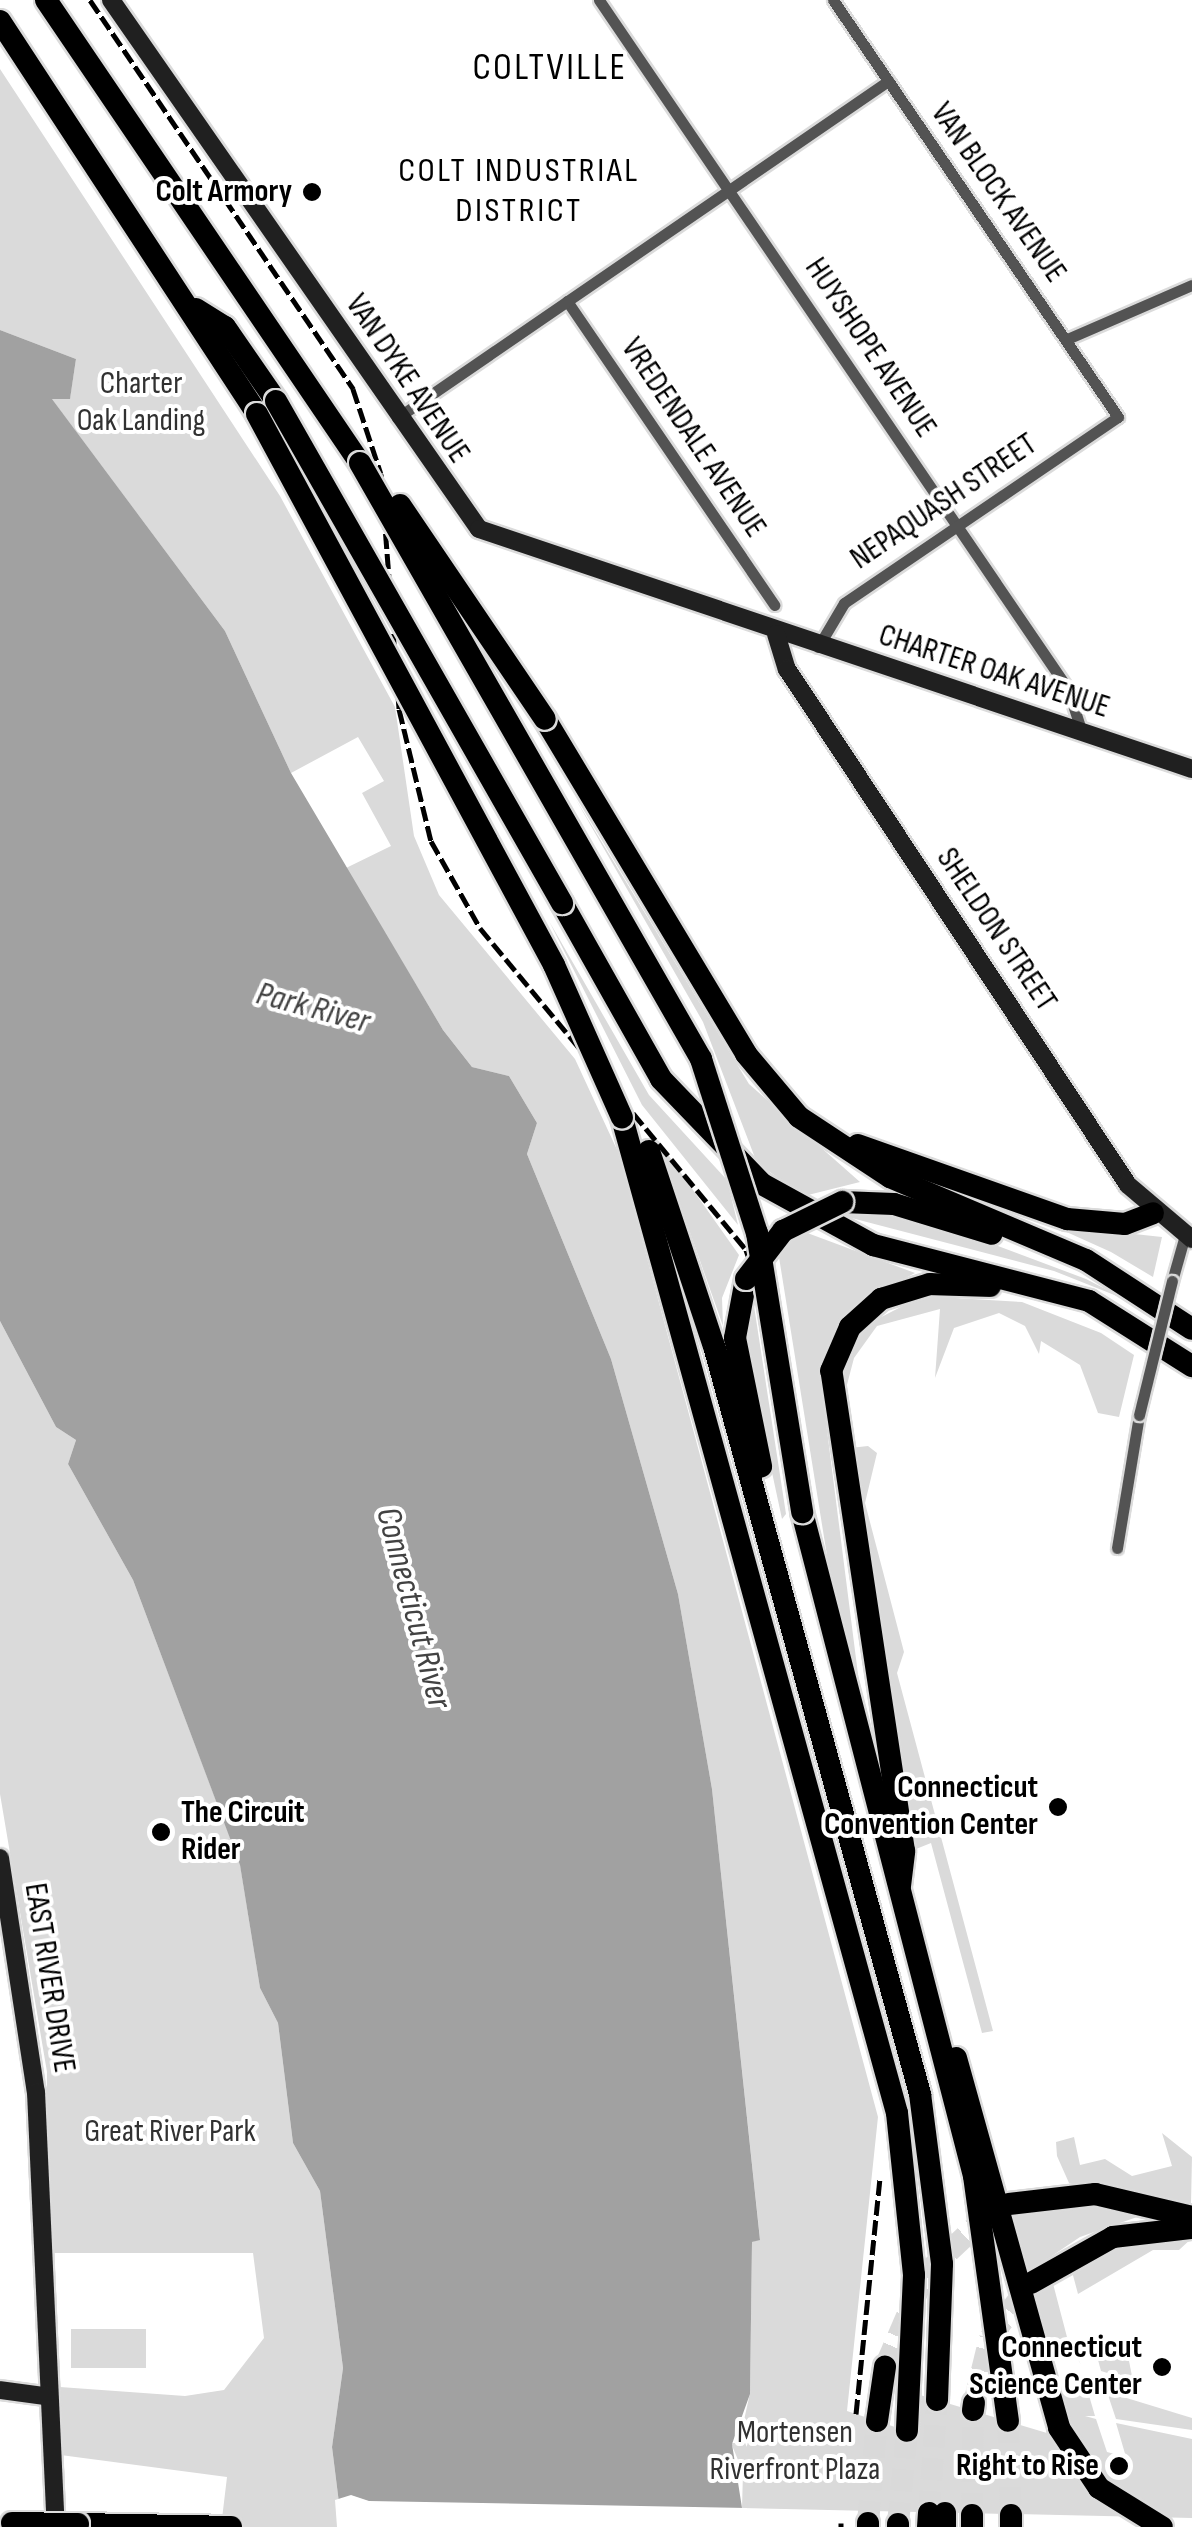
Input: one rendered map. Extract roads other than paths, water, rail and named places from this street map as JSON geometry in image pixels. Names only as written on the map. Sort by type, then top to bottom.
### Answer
[{"type":"highway","points":[[46,0],[360,463],[701,1059],[757,1233],[802,1512],[899,1899],[938,2034],[989,2249],[1008,2421]]},
{"type":"highway","points":[[0,21],[193,308],[266,408],[562,903],[661,1079],[751,1176],[853,1237],[1048,1287],[1109,1310],[1192,1366]]},
{"type":"highway","points":[[266,408],[560,976],[622,1118],[648,1149],[897,2113],[914,2276],[907,2431]]},
{"type":"highway","points":[[360,463],[382,479],[527,692],[760,1074],[848,1155],[1069,1251],[1192,1329]]},
{"type":"highway","points":[[760,1074],[860,1146],[1008,1202],[1098,1224],[1154,1213]]},
{"type":"highway","points":[[769,1552],[775,1529],[735,1338],[746,1279],[779,1234],[842,1202],[894,1204],[1069,1251]]},
{"type":"highway","points":[[675,1251],[769,1552],[912,2062],[959,2404]]},
{"type":"highway","points":[[899,1899],[904,1851],[830,1409],[833,1362],[860,1316],[901,1291],[1048,1287]]},
{"type":"highway","points":[[938,2034],[971,2093],[1059,2428],[1099,2488],[1162,2527]]},
{"type":"highway","points":[[1010,2204],[1106,2194],[1192,2217]]},
{"type":"highway","points":[[1031,2282],[1113,2237],[1192,2228]]},
{"type":"highway","points":[[876,2421],[886,2367]]},
{"type":"highway","points":[[6,2523],[231,2527]]},
{"type":"street","name":"VAN DYKE AVENUE","points":[[110,0],[397,418],[478,529],[776,634]]},
{"type":"street","name":"HUYSHOPE AVENUE","points":[[599,0],[1068,689],[1082,733]]},
{"type":"street","name":"VAN BLOCK AVENUE","points":[[833,0],[1118,417]]},
{"type":"street","points":[[397,418],[888,81]]},
{"type":"street","points":[[1066,339],[1192,285]]},
{"type":"street","name":"VREDENDALE AVENUE","points":[[567,301],[774,606]]},
{"type":"street","name":"NEPAQUASH STREET","points":[[818,647],[844,603],[1118,417]]},
{"type":"street","name":"CHARTER OAK AVENUE","points":[[776,634],[1192,769]]},
{"type":"street","name":"SHELDON STREET","points":[[776,634],[787,669],[1154,1213],[1188,1237]]},
{"type":"street","points":[[1118,1548],[1139,1415],[1192,1217]]},
{"type":"street","name":"EAST RIVER DRIVE","points":[[0,1858],[36,2092],[44,2396],[68,2526]]},
{"type":"street","points":[[0,2390],[44,2396]]},
{"type":"water","points":[[0,330],[76,359],[70,399],[52,399],[225,631],[291,773],[443,1030],[472,1067],[509,1076],[537,1123],[527,1154],[611,1359],[678,1594],[712,1789],[760,2240],[752,2242],[750,2394],[732,2444],[742,2508],[342,2527],[332,2447],[343,2368],[320,2191],[293,2143],[278,2023],[260,1988],[240,1865],[133,1580],[68,1464],[76,1440],[56,1427],[0,1321]]},
{"type":"tunnel","points":[[885,2367],[925,2274],[992,2211]]},
{"type":"tunnel","points":[[974,2403],[990,2338],[1031,2283]]},
{"type":"tunnel","points":[[929,2513],[937,2400]]},
{"type":"tunnel","points":[[972,2515],[973,2410]]},
{"type":"tunnel","points":[[868,2523],[877,2421]]},
{"type":"tunnel","points":[[1008,2421],[1011,2515]]},
{"type":"tunnel","points":[[898,2524],[907,2431]]},
{"type":"railway","points":[[90,0],[353,389],[381,474],[399,709],[431,841],[480,928],[746,1250],[765,1304],[806,1547]]},
{"type":"railway","points":[[856,2414],[880,2179]]},
{"type":"place","name":"Colt Armory","points":[[312,192]]},
{"type":"place","name":"Connecticut Convention Center","points":[[1058,1807]]},
{"type":"place","name":"The Circuit Rider","points":[[161,1832]]},
{"type":"place","name":"Connecticut Science Center","points":[[1162,2367]]},
{"type":"place","name":"Right to Rise","points":[[1119,2466]]},
{"type":"district","name":"COLTVILLE","points":[[550,68]]},
{"type":"district","name":"COLT INDUSTRIAL DISTRICT","points":[[519,191]]},
{"type":"park label","name":"Charter Oak Landing","points":[[141,404]]},
{"type":"park label","name":"Great River Park","points":[[170,2132]]},
{"type":"park label","name":"Mortensen Riverfront Plaza","points":[[795,2452]]},
{"type":"water label","name":"Park River","points":[[313,1008]]},
{"type":"water label","name":"Connecticut River","points":[[413,1608]]}]
